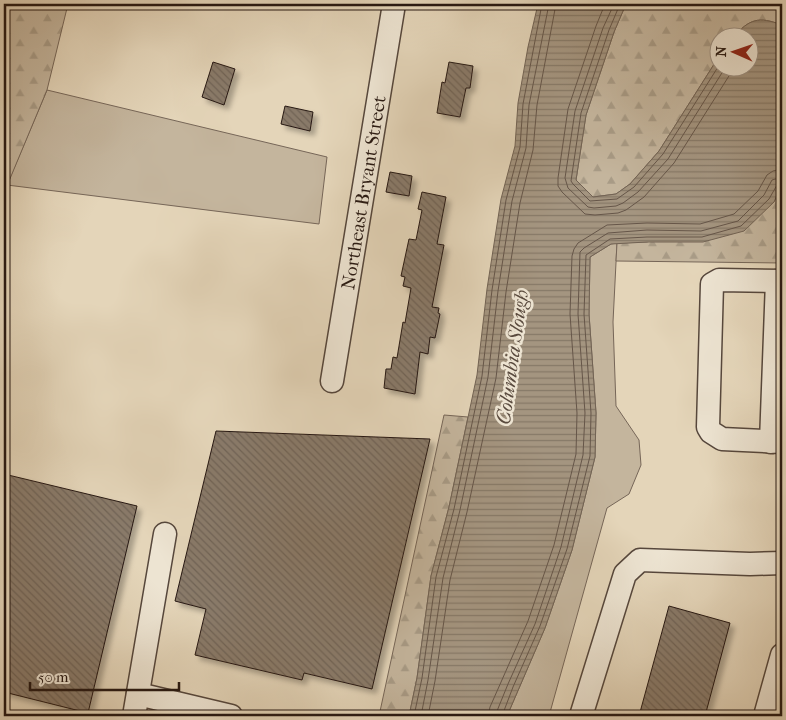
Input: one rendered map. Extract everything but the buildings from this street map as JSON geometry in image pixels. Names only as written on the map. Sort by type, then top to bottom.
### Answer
[{"type":"street","name":"Northeast Bryant Street","points":[[332,381],[394,4]]},
{"type":"street","points":[[718,280],[780,281],[776,442],[722,439],[711,432],[708,426],[712,284],[718,280]]},
{"type":"street","points":[[134,716],[165,534]]},
{"type":"street","points":[[581,716],[625,574],[640,560],[750,564],[782,563]]},
{"type":"street","points":[[765,716],[782,655]]},
{"type":"street","points":[[138,694],[231,716]]},
{"type":"green space","points":[[4,4],[68,4],[47,90],[4,193]]},
{"type":"green space","points":[[626,4],[782,4],[782,25],[760,20],[742,28],[708,28],[708,74],[659,151],[630,184],[616,194],[593,197],[576,180],[586,115],[614,32]]},
{"type":"green space","points":[[47,90],[327,157],[319,224],[7,185]]},
{"type":"green space","points":[[782,183],[782,263],[616,261],[617,243],[647,242],[774,202]]},
{"type":"green space","points":[[617,243],[613,322],[616,406],[639,440],[641,465],[629,494],[607,508],[549,716],[507,716],[545,628],[572,550],[595,457],[596,413],[589,314],[590,257],[611,244]]},
{"type":"green space","points":[[444,415],[468,417],[449,507],[431,576],[417,678],[409,716],[379,716]]},
{"type":"water","name":"Columbia Slough","points":[[538,4],[626,4],[614,32],[586,115],[576,180],[593,197],[616,194],[630,184],[659,151],[708,74],[708,78],[758,78],[758,28],[742,28],[744,26],[760,20],[782,25],[782,183],[774,202],[744,231],[703,242],[611,244],[590,257],[589,314],[596,413],[595,457],[572,550],[545,628],[507,716],[409,716],[417,678],[431,576],[449,507],[477,375],[487,289],[501,199],[515,146],[518,103]]}]
